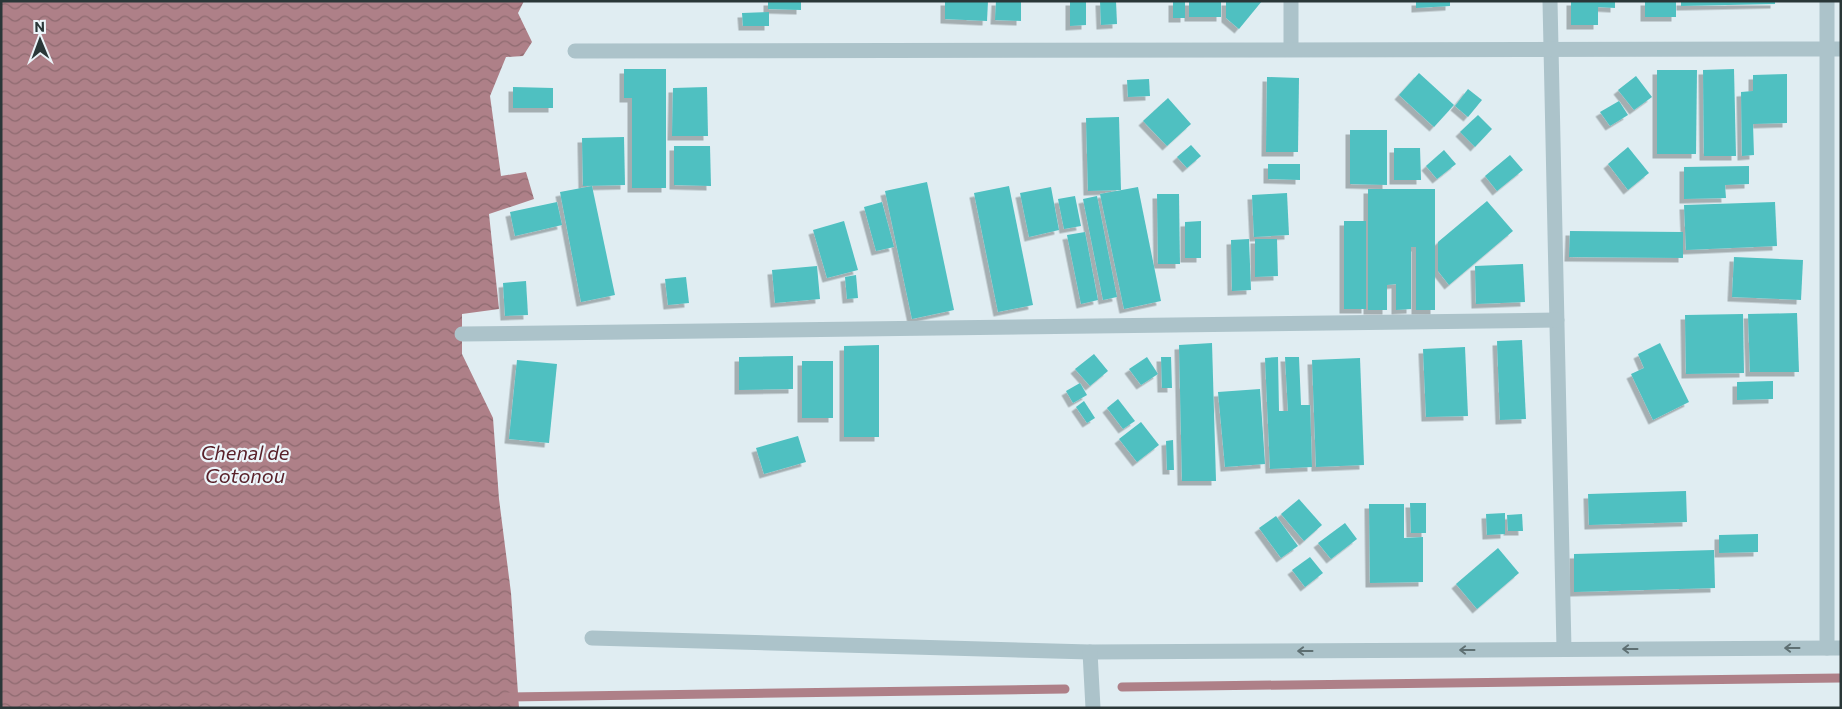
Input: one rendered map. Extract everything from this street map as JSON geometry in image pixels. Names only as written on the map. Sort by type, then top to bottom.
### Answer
[{"type":"street","points":[[1291,1],[1291,49]]},
{"type":"street","points":[[1550,1],[1564,649]]},
{"type":"street","points":[[592,638],[1090,652],[1834,648],[1834,49],[1827,1]]},
{"type":"street","points":[[575,51],[1834,49]]},
{"type":"street","points":[[462,334],[1557,320]]},
{"type":"street","points":[[1090,652],[1093,708]]},
{"type":"water","name":"Chenal de Cotonou","points":[[1,1],[524,1],[518,13],[532,42],[523,56],[506,57],[490,96],[501,176],[526,172],[534,199],[489,214],[499,309],[462,314],[462,354],[493,418],[499,499],[511,593],[519,708],[1,708]]},
{"type":"building","points":[[768,1],[801,1],[801,10],[768,9]]},
{"type":"building","points":[[945,1],[988,1],[987,21],[945,19]]},
{"type":"building","points":[[996,1],[1021,1],[1021,21],[995,20]]},
{"type":"building","points":[[1070,1],[1086,1],[1086,25],[1070,26]]},
{"type":"building","points":[[1100,1],[1116,1],[1117,24],[1101,25]]},
{"type":"building","points":[[1173,1],[1185,1],[1185,18],[1173,18]]},
{"type":"building","points":[[1189,1],[1221,1],[1221,17],[1189,17]]},
{"type":"building","points":[[1226,1],[1262,1],[1239,29],[1226,18]]},
{"type":"building","points":[[1416,1],[1450,1],[1450,6],[1416,8]]},
{"type":"building","points":[[1571,1],[1615,1],[1615,8],[1598,7],[1598,25],[1571,25]]},
{"type":"building","points":[[1645,1],[1676,1],[1676,17],[1645,17]]},
{"type":"building","points":[[1681,1],[1775,1],[1775,4],[1681,6]]},
{"type":"building","points":[[769,12],[769,26],[743,26],[742,13]]},
{"type":"building","points":[[624,69],[666,69],[666,188],[632,188],[632,98],[624,98]]},
{"type":"building","points":[[1734,69],[1736,156],[1704,156],[1703,70]]},
{"type":"building","points":[[1657,70],[1697,70],[1696,154],[1657,154]]},
{"type":"building","points":[[1419,73],[1454,105],[1434,127],[1399,95]]},
{"type":"building","points":[[1787,74],[1787,123],[1753,124],[1754,155],[1742,156],[1741,92],[1753,91],[1753,75]]},
{"type":"building","points":[[1636,76],[1652,97],[1634,110],[1618,90]]},
{"type":"building","points":[[1267,77],[1299,78],[1298,152],[1266,152]]},
{"type":"building","points":[[1149,79],[1150,96],[1128,97],[1127,80]]},
{"type":"building","points":[[513,87],[553,88],[553,108],[513,108]]},
{"type":"building","points":[[707,87],[708,136],[672,136],[673,88]]},
{"type":"building","points":[[1468,89],[1482,100],[1468,117],[1455,106]]},
{"type":"building","points":[[1168,98],[1191,124],[1167,146],[1143,121]]},
{"type":"building","points":[[1619,101],[1628,115],[1610,126],[1600,112]]},
{"type":"building","points":[[1478,115],[1492,129],[1475,147],[1460,132]]},
{"type":"building","points":[[1119,117],[1121,190],[1088,191],[1086,118]]},
{"type":"building","points":[[1350,130],[1387,130],[1387,185],[1350,184]]},
{"type":"building","points":[[624,137],[625,185],[583,186],[582,138]]},
{"type":"building","points":[[1191,145],[1201,156],[1187,168],[1177,157]]},
{"type":"building","points":[[674,146],[710,146],[711,186],[674,185]]},
{"type":"building","points":[[1628,147],[1649,173],[1628,190],[1608,164]]},
{"type":"building","points":[[1394,148],[1420,148],[1421,180],[1394,180]]},
{"type":"building","points":[[1444,150],[1456,164],[1437,179],[1426,166]]},
{"type":"building","points":[[1510,155],[1523,170],[1497,191],[1485,176]]},
{"type":"building","points":[[1268,164],[1300,164],[1300,180],[1268,179]]},
{"type":"building","points":[[1749,166],[1749,184],[1725,185],[1726,198],[1684,199],[1684,167]]},
{"type":"building","points":[[927,182],[954,310],[912,319],[885,191]]},
{"type":"building","points":[[592,186],[615,295],[581,302],[560,192]]},
{"type":"building","points":[[1009,186],[1033,305],[998,312],[974,193]]},
{"type":"building","points":[[1051,187],[1059,230],[1029,237],[1020,193]]},
{"type":"building","points":[[1138,187],[1161,301],[1124,309],[1100,194]]},
{"type":"building","points":[[1368,189],[1435,189],[1435,310],[1416,310],[1416,247],[1411,247],[1411,309],[1396,310],[1396,284],[1387,285],[1387,310],[1368,310]]},
{"type":"building","points":[[1287,193],[1289,235],[1254,237],[1252,195]]},
{"type":"building","points":[[1157,194],[1179,194],[1180,264],[1158,264]]},
{"type":"building","points":[[1075,196],[1081,226],[1064,229],[1058,199]]},
{"type":"building","points":[[1097,196],[1117,297],[1103,300],[1083,199]]},
{"type":"building","points":[[1487,201],[1513,231],[1449,285],[1438,271],[1438,242]]},
{"type":"building","points":[[557,202],[562,225],[515,236],[510,212]]},
{"type":"building","points":[[882,202],[894,247],[876,251],[864,207]]},
{"type":"building","points":[[1775,202],[1777,246],[1686,250],[1684,205]]},
{"type":"building","points":[[844,221],[858,270],[827,278],[813,230]]},
{"type":"building","points":[[1201,221],[1201,258],[1185,258],[1185,222]]},
{"type":"building","points":[[1344,221],[1366,221],[1366,309],[1344,309]]},
{"type":"building","points":[[1570,231],[1683,232],[1683,258],[1569,257]]},
{"type":"building","points":[[1085,232],[1098,300],[1081,304],[1067,235]]},
{"type":"building","points":[[1249,239],[1251,290],[1232,291],[1231,240]]},
{"type":"building","points":[[1255,239],[1277,239],[1278,276],[1255,277]]},
{"type":"building","points":[[1734,257],[1803,260],[1801,300],[1732,297]]},
{"type":"building","points":[[1523,264],[1525,302],[1476,304],[1475,266]]},
{"type":"building","points":[[817,266],[820,299],[775,303],[772,270]]},
{"type":"building","points":[[856,275],[858,298],[847,299],[845,277]]},
{"type":"building","points":[[686,277],[689,303],[668,305],[665,279]]},
{"type":"building","points":[[526,281],[528,315],[505,316],[503,283]]},
{"type":"building","points":[[1797,313],[1799,372],[1750,372],[1748,314]]},
{"type":"building","points":[[1743,314],[1744,373],[1686,374],[1685,315]]},
{"type":"building","points":[[1522,340],[1526,419],[1500,420],[1497,341]]},
{"type":"building","points":[[1212,343],[1216,481],[1182,481],[1179,345]]},
{"type":"building","points":[[1660,343],[1689,402],[1653,420],[1631,374],[1644,368],[1638,354]]},
{"type":"building","points":[[879,345],[879,437],[844,437],[844,346]]},
{"type":"building","points":[[1465,347],[1468,416],[1426,417],[1423,349]]},
{"type":"building","points":[[1094,354],[1108,371],[1090,386],[1075,369]]},
{"type":"building","points":[[793,356],[793,389],[739,390],[739,357]]},
{"type":"building","points":[[1147,357],[1158,374],[1141,385],[1129,369]]},
{"type":"building","points":[[1161,357],[1171,357],[1172,388],[1162,388]]},
{"type":"building","points":[[1278,357],[1279,411],[1288,411],[1285,357],[1299,357],[1301,405],[1310,405],[1312,467],[1270,469],[1265,358]]},
{"type":"building","points":[[1360,358],[1364,465],[1316,467],[1312,360]]},
{"type":"building","points":[[517,360],[557,364],[549,443],[509,439]]},
{"type":"building","points":[[802,361],[833,361],[833,418],[802,418]]},
{"type":"building","points":[[1773,381],[1773,399],[1737,400],[1737,382]]},
{"type":"building","points":[[1080,383],[1087,395],[1073,403],[1066,391]]},
{"type":"building","points":[[1260,389],[1265,464],[1225,467],[1218,392]]},
{"type":"building","points":[[1118,399],[1135,421],[1123,429],[1107,408]]},
{"type":"building","points":[[1084,401],[1095,418],[1087,423],[1076,407]]},
{"type":"building","points":[[1141,422],[1159,445],[1137,462],[1119,439]]},
{"type":"building","points":[[798,436],[806,462],[764,474],[756,448]]},
{"type":"building","points":[[1173,440],[1174,470],[1167,470],[1166,441]]},
{"type":"building","points":[[1686,491],[1687,522],[1589,525],[1588,494]]},
{"type":"building","points":[[1299,499],[1322,525],[1304,541],[1281,514]]},
{"type":"building","points":[[1410,503],[1426,503],[1426,533],[1411,533]]},
{"type":"building","points":[[1369,504],[1404,504],[1404,538],[1423,537],[1423,582],[1370,583]]},
{"type":"building","points":[[1505,513],[1505,534],[1487,535],[1486,514]]},
{"type":"building","points":[[1522,514],[1523,531],[1508,531],[1507,515]]},
{"type":"building","points":[[1276,516],[1298,546],[1281,558],[1259,528]]},
{"type":"building","points":[[1345,523],[1357,539],[1331,559],[1318,543]]},
{"type":"building","points":[[1758,534],[1758,552],[1719,553],[1719,535]]},
{"type":"building","points":[[1498,548],[1519,573],[1477,609],[1456,584]]},
{"type":"building","points":[[1714,550],[1715,588],[1574,592],[1574,554]]},
{"type":"building","points":[[1310,557],[1323,573],[1305,587],[1292,570]]},
{"type":"waterway","points":[[1122,687],[1841,678]]},
{"type":"waterway","points":[[508,697],[1065,689]]}]
